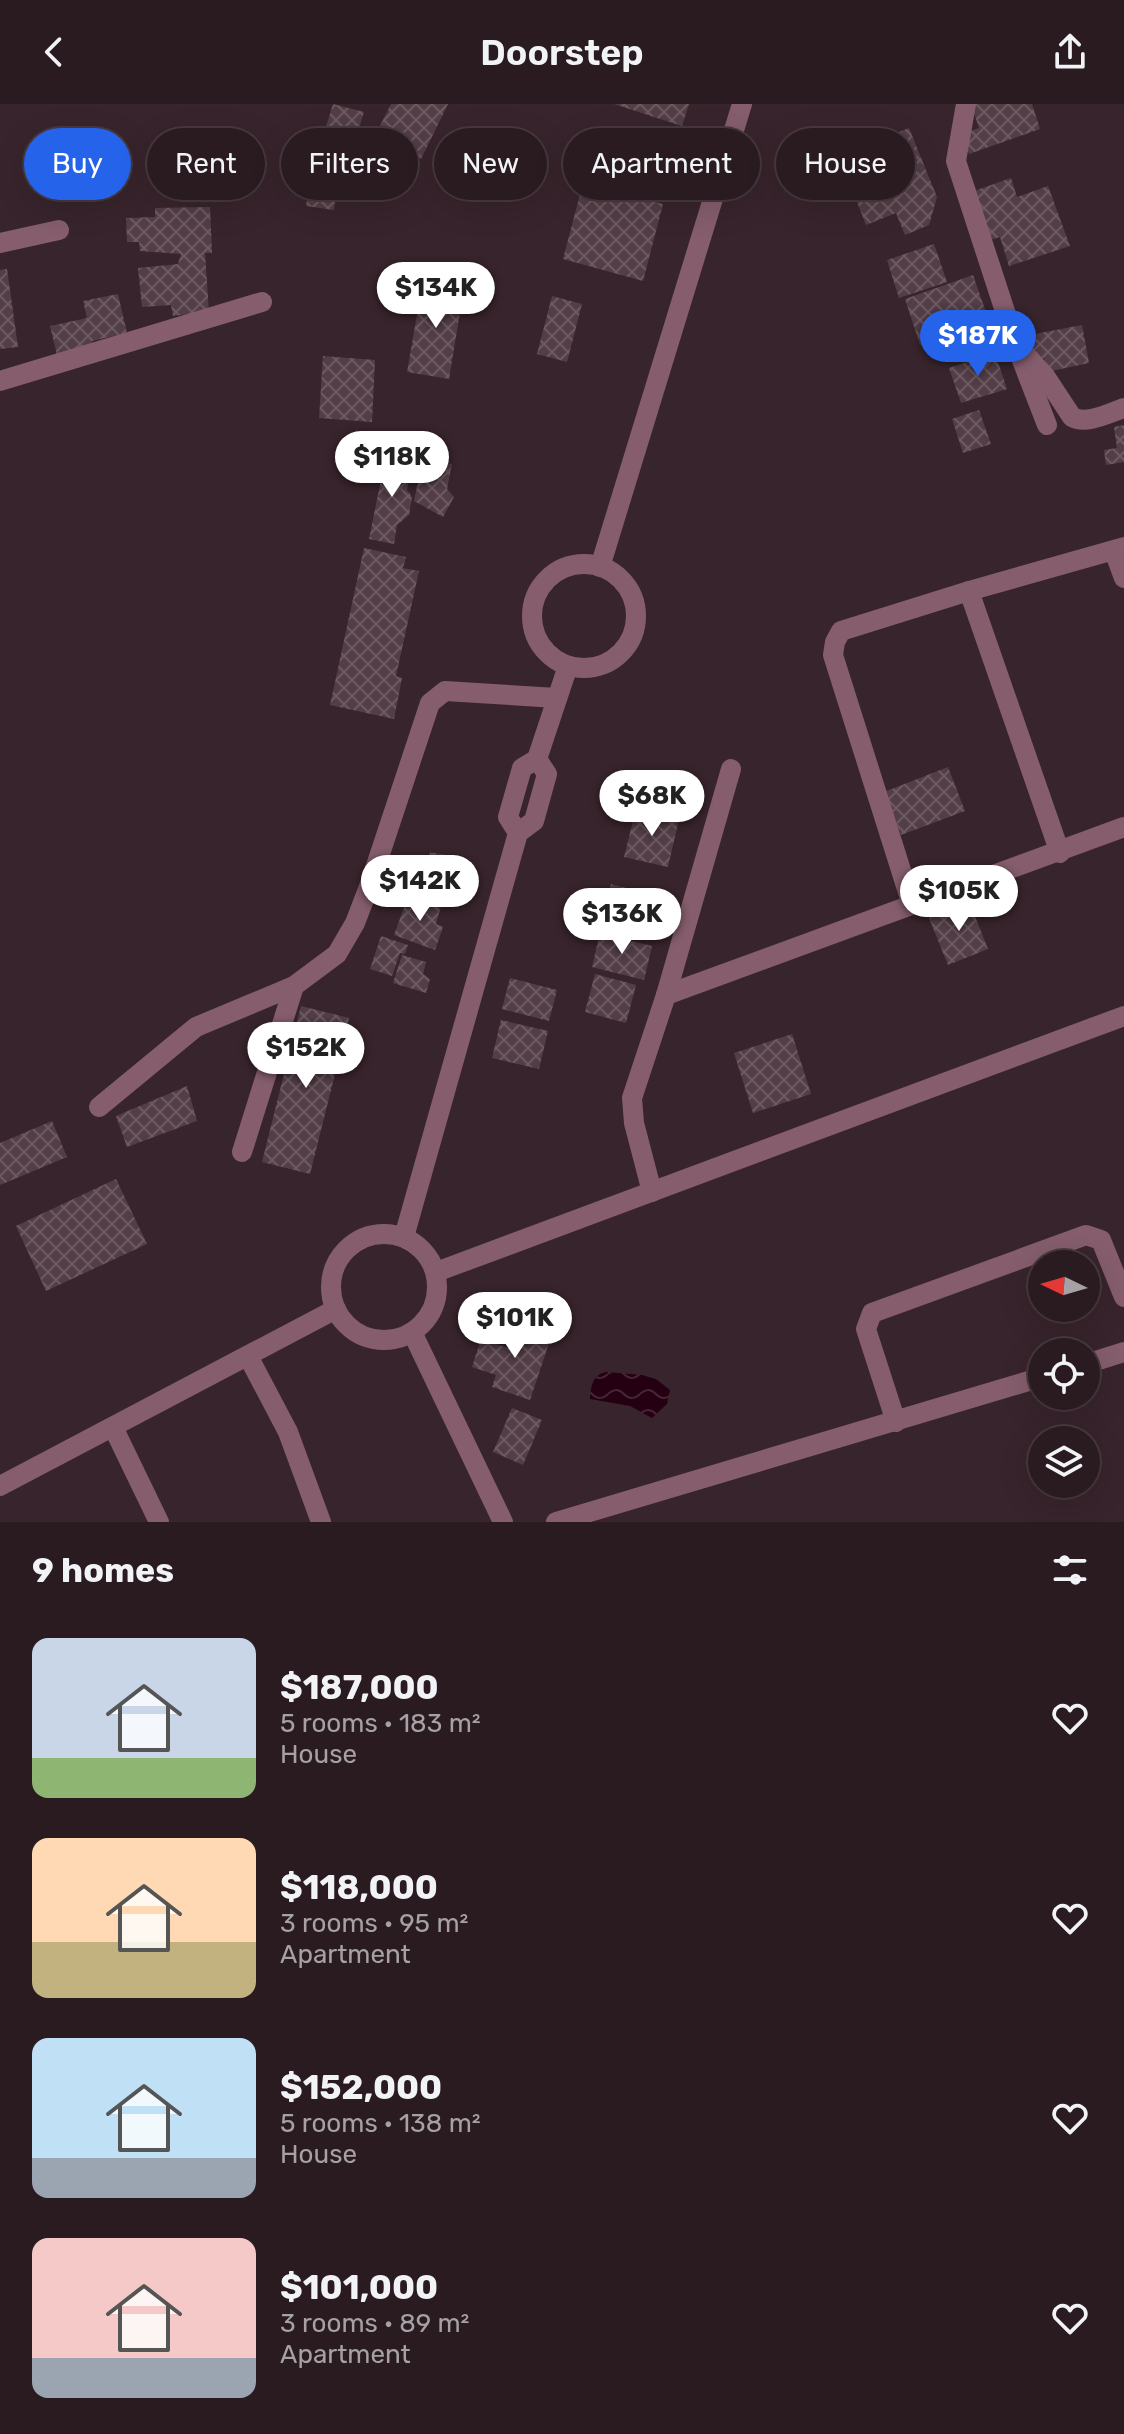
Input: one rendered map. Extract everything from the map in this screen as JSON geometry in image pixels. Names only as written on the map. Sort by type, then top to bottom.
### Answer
[{"type":"street","points":[[600,567],[742,104]]},
{"type":"street","points":[[966,104],[956,161],[1016,345],[1047,425]]},
{"type":"street","points":[[0,243],[59,230]]},
{"type":"street","points":[[0,381],[262,302]]},
{"type":"street","points":[[1016,345],[1045,376],[1072,417],[1079,421],[1086,420],[1124,408]]},
{"type":"street","points":[[912,905],[833,655],[841,631],[1119,549],[1124,578]]},
{"type":"street","points":[[583,564],[600,567],[615,574],[626,586],[636,617],[633,633],[626,647],[614,659],[584,669],[568,666],[552,658],[539,644],[533,627],[532,609],[544,584],[565,568],[583,564]]},
{"type":"street","points":[[969,591],[1060,853]]},
{"type":"street","points":[[404,1237],[518,833],[508,817],[515,791],[522,768],[537,759],[568,666]]},
{"type":"street","points":[[99,1107],[196,1027],[294,986],[337,954],[355,923],[430,703],[436,695],[445,691],[557,698]]},
{"type":"street","points":[[652,1192],[634,1123],[632,1098],[666,995],[731,769]]},
{"type":"street","points":[[666,995],[1124,827]]},
{"type":"street","points":[[242,1152],[294,986]]},
{"type":"street","points":[[436,1272],[1124,1016]]},
{"type":"street","points":[[387,1233],[404,1237],[429,1257],[436,1272],[437,1289],[433,1306],[425,1321],[412,1332],[395,1338],[378,1339],[361,1334],[346,1324],[336,1309],[332,1291],[333,1273],[347,1250],[369,1235],[387,1233]]},
{"type":"street","points":[[896,1422],[866,1329],[872,1313],[1086,1235],[1101,1240],[1124,1297]]},
{"type":"street","points":[[0,1486],[336,1309]]},
{"type":"street","points":[[412,1332],[503,1522]]},
{"type":"street","points":[[1100,1360],[1124,1352]]},
{"type":"street","points":[[248,1356],[288,1432],[321,1522]]},
{"type":"street","points":[[556,1522],[1028,1381]]},
{"type":"street","points":[[113,1427],[159,1522]]},
{"type":"water","points":[[606,1372],[656,1379],[670,1390],[667,1404],[652,1418],[630,1406],[590,1399],[595,1379]]},
{"type":"building","points":[[333,104],[364,112],[359,128],[326,128]]},
{"type":"building","points":[[391,104],[448,104],[421,159],[418,158],[418,128],[379,128]]},
{"type":"building","points":[[614,104],[689,104],[682,126]]},
{"type":"building","points":[[971,104],[1032,104],[1040,129],[969,154],[961,134],[979,128]]},
{"type":"building","points":[[915,143],[937,197],[929,225],[905,235],[896,213],[866,225],[856,200],[915,200]]},
{"type":"building","points":[[1011,178],[1017,197],[1048,186],[1070,246],[1009,266],[1000,237],[990,240],[974,191]]},
{"type":"building","points":[[307,200],[335,202],[334,210],[306,206]]},
{"type":"building","points":[[579,200],[648,200],[663,204],[643,281],[563,259]]},
{"type":"building","points":[[210,207],[212,253],[205,253],[209,312],[173,316],[171,305],[142,307],[138,268],[178,264],[181,254],[140,251],[139,242],[127,242],[126,218],[155,217],[155,208]]},
{"type":"building","points":[[934,244],[947,282],[899,298],[887,260]]},
{"type":"building","points":[[7,269],[18,347],[0,349],[0,270]]},
{"type":"building","points":[[973,275],[994,335],[946,351],[942,338],[920,345],[905,299]]},
{"type":"building","points":[[423,281],[464,288],[449,379],[407,372]]},
{"type":"building","points":[[118,294],[127,333],[92,341],[93,346],[57,355],[50,326],[87,318],[83,301]]},
{"type":"building","points":[[552,296],[582,304],[567,362],[537,354]]},
{"type":"building","points":[[1082,325],[1089,363],[1047,372],[1044,358],[1035,360],[1030,335]]},
{"type":"building","points":[[995,353],[1007,389],[961,403],[949,368]]},
{"type":"building","points":[[323,356],[375,360],[372,422],[319,418]]},
{"type":"building","points":[[979,410],[991,444],[963,453],[952,419]]},
{"type":"building","points":[[1124,425],[1124,462],[1106,465],[1104,450],[1117,448],[1114,427]]},
{"type":"building","points":[[386,455],[413,460],[407,490],[412,497],[409,515],[397,525],[394,544],[369,539]]},
{"type":"building","points":[[423,458],[452,464],[447,489],[454,497],[443,517],[414,501]]},
{"type":"building","points":[[364,548],[406,557],[403,568],[419,571],[396,676],[402,678],[394,719],[330,705]]},
{"type":"building","points":[[948,767],[965,811],[901,835],[884,792]]},
{"type":"building","points":[[636,809],[679,819],[668,867],[624,857]]},
{"type":"building","points":[[430,852],[462,858],[455,892],[425,885]]},
{"type":"building","points":[[611,884],[664,898],[654,937],[601,923]]},
{"type":"building","points":[[409,894],[441,906],[436,924],[443,927],[435,950],[394,935]]},
{"type":"building","points":[[969,901],[988,949],[948,965],[929,918]]},
{"type":"building","points":[[600,933],[652,946],[644,980],[592,967]]},
{"type":"building","points":[[381,936],[408,945],[405,954],[400,953],[392,976],[370,969]]},
{"type":"building","points":[[402,955],[426,962],[423,974],[430,979],[426,993],[393,983]]},
{"type":"building","points":[[595,974],[636,985],[626,1023],[585,1012]]},
{"type":"building","points":[[510,978],[557,990],[549,1021],[502,1009]]},
{"type":"building","points":[[301,1006],[349,1018],[310,1174],[262,1162]]},
{"type":"building","points":[[501,1020],[548,1031],[539,1069],[492,1058]]},
{"type":"building","points":[[792,1034],[811,1094],[753,1113],[734,1053]]},
{"type":"building","points":[[187,1086],[197,1121],[127,1147],[116,1116]]},
{"type":"building","points":[[52,1121],[67,1157],[0,1185],[0,1143]]},
{"type":"building","points":[[116,1179],[147,1244],[46,1291],[16,1226]]},
{"type":"building","points":[[516,1322],[552,1334],[530,1400],[492,1387],[496,1375],[472,1367],[481,1339],[508,1348]]},
{"type":"building","points":[[512,1408],[542,1420],[523,1465],[493,1452]]}]
